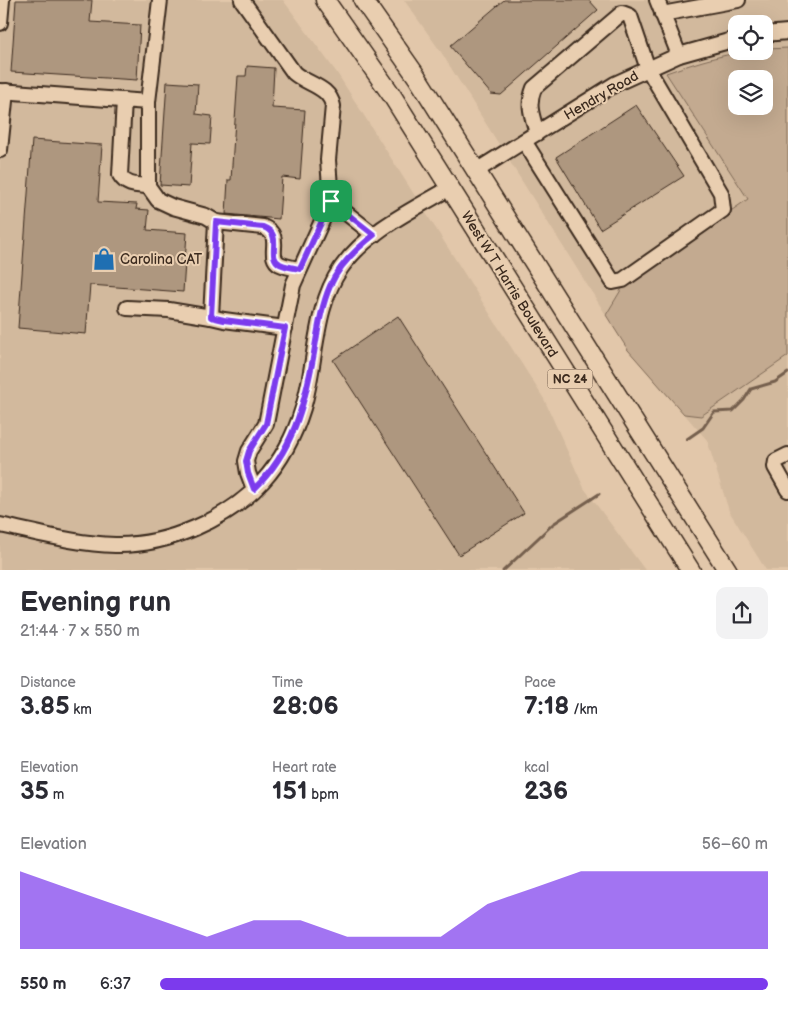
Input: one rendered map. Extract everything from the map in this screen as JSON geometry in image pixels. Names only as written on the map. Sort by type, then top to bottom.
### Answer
[{"type":"main road","name":"West W T Harris Boulevard","points":[[325,0],[373,67],[691,570]]},
{"type":"main road","name":"NC 24","points":[[363,0],[408,64],[728,570]]},
{"type":"street","points":[[0,23],[2,0]]},
{"type":"street","points":[[160,0],[148,102],[148,186],[158,200],[172,207],[206,216],[216,222],[269,229],[274,239],[276,262],[300,269]]},
{"type":"street","points":[[242,0],[294,73],[302,80],[327,92],[332,98],[333,106],[328,160],[331,201],[293,285],[266,424],[249,451],[246,461],[254,489]]},
{"type":"street","points":[[656,0],[679,55]]},
{"type":"street","points":[[662,14],[738,0]]},
{"type":"street","points":[[524,141],[613,282],[623,280],[723,210],[721,193],[648,69],[630,16],[622,13],[534,88],[530,109],[537,133]]},
{"type":"street","points":[[773,33],[788,32]]},
{"type":"street","name":"Hendry Road","points":[[476,171],[615,84],[679,55],[728,41]]},
{"type":"street","points":[[0,150],[3,91],[148,102]]},
{"type":"street","points":[[124,100],[120,175],[123,180],[130,184],[148,186]]},
{"type":"street","points":[[0,525],[99,544],[144,544],[170,537],[222,514],[264,480],[292,436],[302,409],[323,304],[330,285],[342,266],[358,248],[374,235],[450,188]]},
{"type":"street","points":[[331,201],[374,235]]},
{"type":"street","points":[[211,317],[216,222]]},
{"type":"street","points":[[127,308],[170,310],[224,320],[285,328]]},
{"type":"street","points":[[788,455],[776,462],[776,468],[788,490]]},
{"type":"shaded area","points":[[0,0],[283,0],[337,73],[544,399],[584,488],[645,570],[0,570]]},
{"type":"shaded area","points":[[404,0],[788,0],[788,570],[766,570],[729,511],[707,440],[628,350],[441,52]]},
{"type":"shaded area","points":[[788,48],[788,356],[701,416],[684,414],[628,350],[606,315],[624,285],[748,199],[666,73],[728,55],[728,60],[773,60],[773,49]]},
{"type":"building","points":[[16,0],[92,0],[90,22],[140,25],[137,80],[11,72]]},
{"type":"building","points":[[504,0],[589,0],[598,10],[501,95],[491,94],[450,46]]},
{"type":"building","points":[[247,66],[274,68],[272,108],[305,110],[300,179],[282,177],[279,219],[226,214],[228,180],[231,180],[238,76],[246,76]]},
{"type":"building","points":[[167,82],[198,84],[196,114],[212,116],[210,144],[192,143],[189,187],[160,185]]},
{"type":"building","points":[[636,105],[684,176],[600,229],[556,157]]},
{"type":"building","name":"Carolina CAT","points":[[32,140],[102,145],[98,202],[137,204],[136,209],[149,210],[147,230],[187,233],[183,292],[90,285],[86,334],[18,328]]},
{"type":"building","points":[[398,316],[524,513],[459,555],[333,360]]},
{"type":"waterway","points":[[687,439],[703,428],[714,412],[733,411],[744,400],[751,389],[775,382],[788,373]]},
{"type":"waterway","points":[[504,570],[553,524],[599,494]]},
{"type":"place","name":"Carolina CAT","points":[[104,259]]},
{"type":"route","points":[[331,201],[374,235],[358,248],[342,266],[330,285],[323,304],[309,384],[292,436],[264,480],[254,489],[246,461],[249,451],[266,424],[285,328],[211,317],[216,222],[269,229],[273,234],[276,262],[300,269],[331,201]]}]
